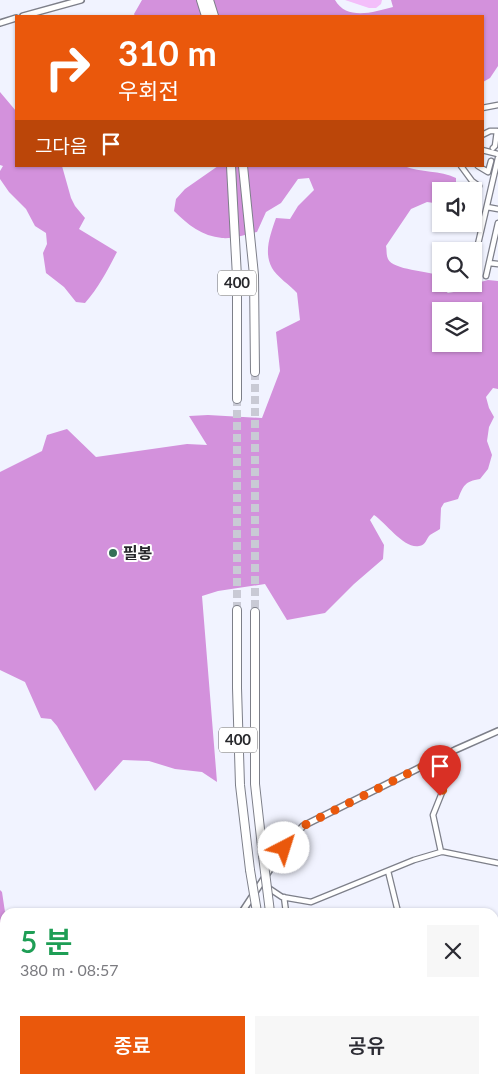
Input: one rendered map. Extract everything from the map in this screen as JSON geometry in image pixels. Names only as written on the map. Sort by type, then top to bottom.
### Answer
[{"type":"highway","points":[[202,0],[206,15]]},
{"type":"highway","points":[[209,0],[214,15]]},
{"type":"highway","name":"400","points":[[231,167],[238,277],[237,399]]},
{"type":"highway","name":"400","points":[[243,167],[254,275],[255,372]]},
{"type":"highway","name":"400","points":[[237,610],[240,785],[256,908]]},
{"type":"highway","name":"400","points":[[256,612],[255,784],[270,908]]},
{"type":"street","points":[[27,15],[81,0]]},
{"type":"street","points":[[0,23],[15,18]]},
{"type":"street","points":[[484,108],[498,105]]},
{"type":"street","points":[[484,134],[497,131],[493,148]]},
{"type":"street","points":[[478,242],[498,156],[484,151]]},
{"type":"street","points":[[480,167],[488,172],[491,161]]},
{"type":"street","points":[[462,167],[473,182]]},
{"type":"street","points":[[487,207],[498,209]]},
{"type":"street","points":[[486,276],[498,223]]},
{"type":"street","points":[[489,263],[498,264]]},
{"type":"street","points":[[245,908],[284,848],[303,826],[447,754],[498,731]]},
{"type":"street","points":[[440,852],[433,815],[445,785],[447,754]]},
{"type":"street","points":[[262,884],[284,897],[311,902],[414,860],[440,852],[498,863]]},
{"type":"street","points":[[388,871],[397,908]]},
{"type":"street","points":[[284,897],[285,908]]},
{"type":"shaded area","points":[[142,0],[335,0],[346,11],[369,13],[393,7],[391,0],[498,0],[498,66],[490,78],[484,81],[484,15],[134,14]]},
{"type":"shaded area","points":[[345,0],[382,0],[381,4],[376,8],[369,8]]},
{"type":"shaded area","points":[[0,92],[15,110],[15,167],[62,167],[71,198],[85,218],[79,229],[117,252],[99,285],[85,303],[76,302],[64,287],[46,273],[43,253],[47,244],[46,233],[35,226],[26,209],[9,192],[0,179],[0,171],[3,166],[0,165]]},
{"type":"shaded area","points":[[217,167],[407,167],[450,175],[456,178],[456,182],[432,182],[432,203],[427,202],[411,209],[386,246],[387,254],[391,263],[397,266],[432,273],[432,292],[482,292],[482,282],[498,281],[498,389],[493,388],[486,397],[494,417],[489,427],[487,441],[492,455],[488,469],[480,479],[465,485],[458,499],[444,503],[441,508],[440,529],[430,535],[425,543],[419,546],[407,544],[374,515],[370,520],[384,545],[383,559],[325,613],[287,620],[265,584],[218,591],[202,596],[217,782],[202,772],[175,769],[149,761],[123,760],[95,791],[57,726],[51,719],[41,718],[25,682],[0,670],[0,472],[42,451],[47,435],[67,429],[96,457],[187,444],[207,445],[189,416],[208,415],[262,418],[280,371],[276,332],[300,320],[297,293],[277,274],[269,262],[270,236],[276,218],[290,219],[298,206],[314,190],[309,178],[298,179],[281,203],[266,212],[257,232],[235,237],[226,238],[208,235],[190,225],[174,211],[176,199],[185,189]]},
{"type":"shaded area","points":[[0,890],[4,908],[0,908]]},
{"type":"tunnel","points":[[255,372],[255,612]]},
{"type":"tunnel","points":[[237,399],[237,610]]},
{"type":"place","name":"필봉","points":[[113,553]]},
{"type":"route","points":[[284,848],[303,826],[447,754],[445,785],[440,796]]}]
